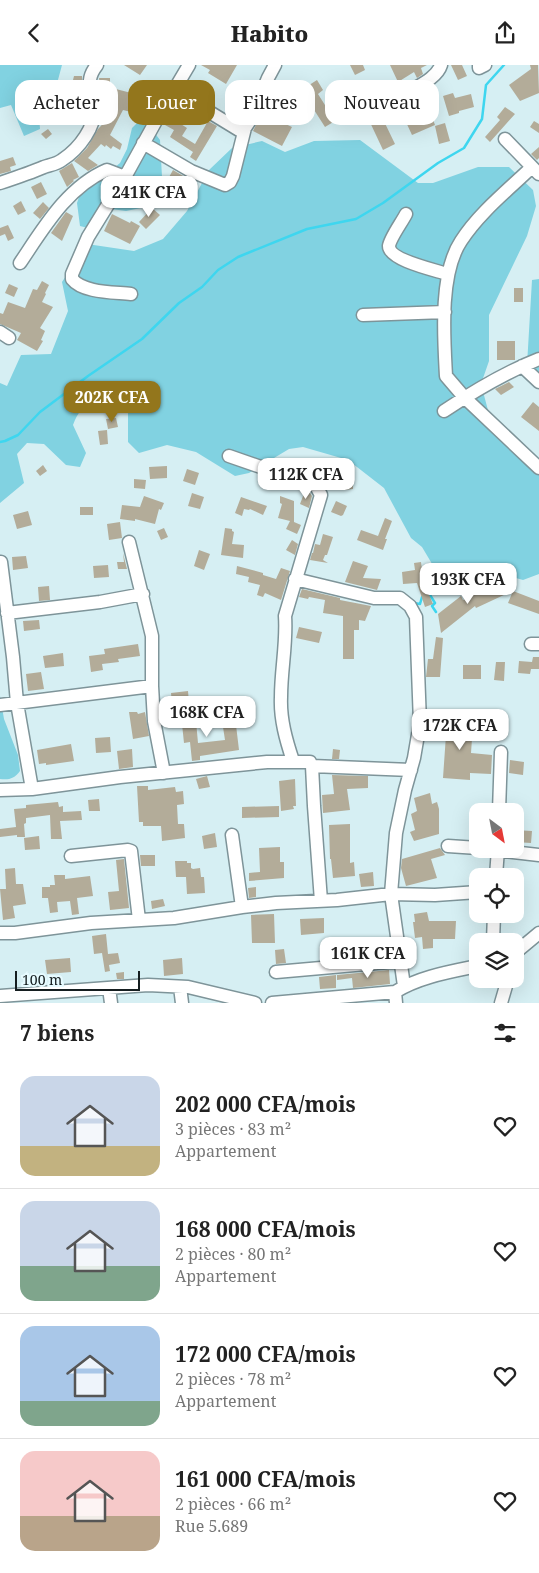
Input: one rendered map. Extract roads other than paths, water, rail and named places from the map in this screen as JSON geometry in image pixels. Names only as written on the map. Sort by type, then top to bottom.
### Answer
[{"type":"street","points":[[0,183],[61,161],[84,138],[91,127],[94,117],[90,79],[91,72],[97,65]]},
{"type":"street","points":[[181,80],[189,65]]},
{"type":"street","points":[[143,143],[192,171],[225,185],[230,182],[233,176],[245,129],[275,65]]},
{"type":"street","points":[[427,80],[438,72],[441,65]]},
{"type":"street","points":[[215,116],[238,130],[245,129]]},
{"type":"street","points":[[130,294],[85,288],[72,279],[72,275],[88,237],[154,125]]},
{"type":"street","points":[[505,139],[536,170],[478,220],[460,242],[447,274],[444,330],[446,376],[464,397],[539,468]]},
{"type":"street","points":[[20,263],[52,217],[77,190],[97,174],[106,170],[125,177]]},
{"type":"street","points":[[406,214],[389,244],[393,255],[447,274]]},
{"type":"street","points":[[363,315],[445,313]]},
{"type":"street","points":[[444,411],[464,397],[539,359]]},
{"type":"street","points":[[522,366],[539,382]]},
{"type":"street","points":[[229,456],[316,486],[320,490],[321,495],[285,616],[286,635],[281,697],[283,727],[293,761]]},
{"type":"street","points":[[129,542],[152,636],[154,721],[164,773]]},
{"type":"street","points":[[1,562],[5,619],[14,657],[17,703],[32,789]]},
{"type":"street","points":[[295,579],[374,598],[400,597],[410,606],[416,617],[420,723],[414,758],[396,833],[391,894],[400,961],[398,994]]},
{"type":"street","points":[[5,619],[142,594]]},
{"type":"street","points":[[0,705],[152,686]]},
{"type":"street","points":[[499,803],[502,752]]},
{"type":"street","points":[[0,790],[32,789],[267,762],[310,761],[312,766],[321,901]]},
{"type":"street","points":[[312,766],[411,770]]},
{"type":"street","points":[[232,835],[242,907]]},
{"type":"street","points":[[448,846],[469,847]]},
{"type":"street","points":[[71,856],[131,851],[139,920]]},
{"type":"street","points":[[524,853],[539,855]]},
{"type":"street","points":[[0,933],[15,933],[91,923],[174,917],[242,907],[391,894],[435,895],[469,893]]},
{"type":"street","points":[[524,946],[539,933]]},
{"type":"street","points":[[276,972],[400,961]]},
{"type":"street","points":[[272,1003],[398,994],[425,978],[469,968]]},
{"type":"street","points":[[0,996],[45,998],[109,988],[148,985],[188,987],[255,1003]]},
{"type":"street","points":[[180,987],[182,1003]]},
{"type":"street","points":[[109,988],[112,1003]]},
{"type":"street","points":[[501,1003],[505,988]]},
{"type":"waterway","points":[[0,442],[18,435],[40,412],[142,339],[179,303],[202,287],[218,270],[238,257],[307,229],[356,219],[383,203],[438,163],[464,148],[482,119],[486,85],[504,65]]},
{"type":"waterway","points":[[427,596],[430,595],[435,603],[432,606],[436,612]]},
{"type":"waterway","points":[[413,604],[420,604],[422,597]]}]
